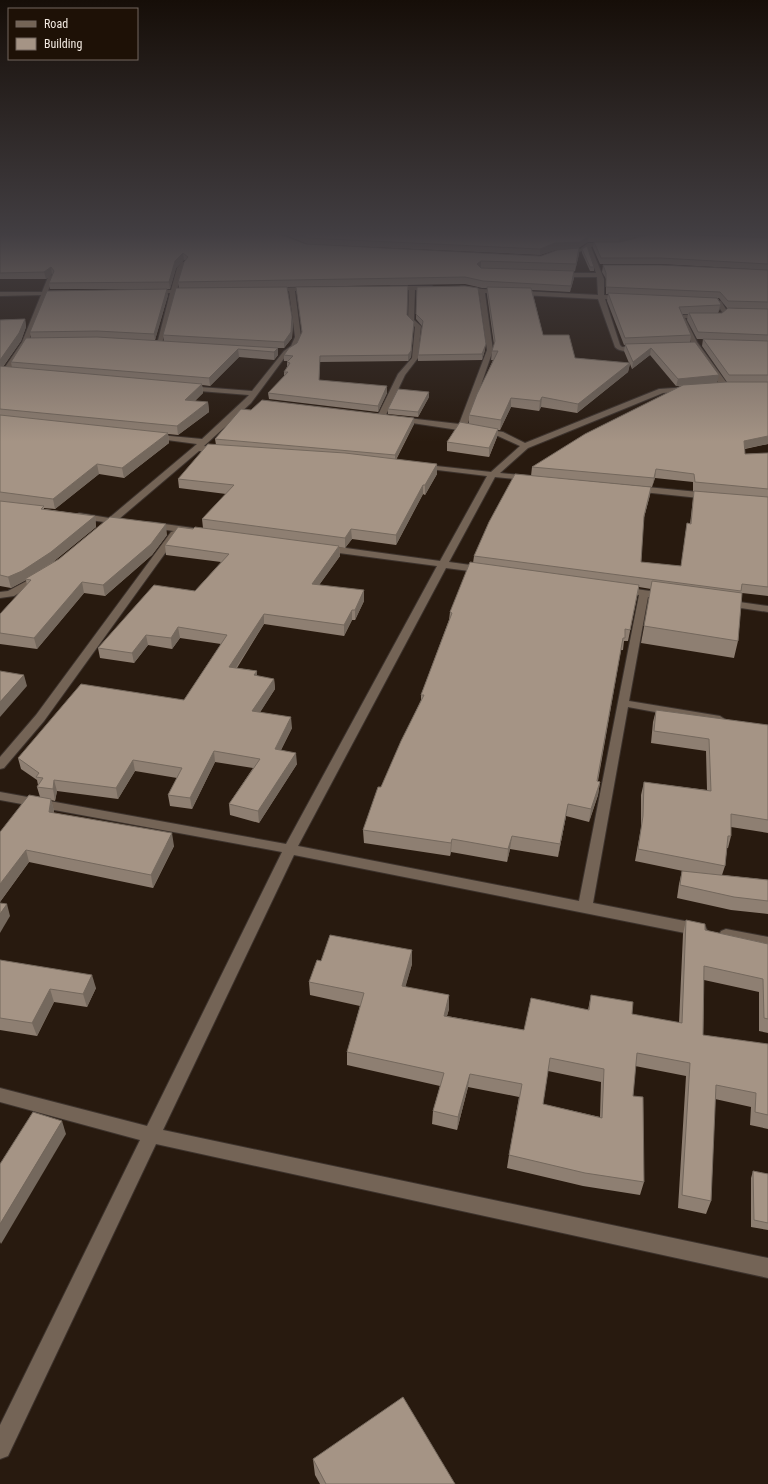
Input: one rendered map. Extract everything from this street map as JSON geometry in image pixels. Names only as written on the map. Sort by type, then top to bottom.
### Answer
[{"type":"street","points":[[6,373],[25,342],[40,303]]},
{"type":"street","points":[[159,343],[170,303]]},
{"type":"street","points":[[100,530],[252,402],[255,393],[282,351],[294,347],[298,337],[294,303]]},
{"type":"street","points":[[412,303],[411,321],[418,326],[416,358],[402,374],[377,416],[450,425],[500,434],[525,446]]},
{"type":"street","points":[[462,428],[490,350],[484,303]]},
{"type":"street","points":[[604,303],[620,349],[650,348]]},
{"type":"street","points":[[0,1448],[150,1135],[290,849],[491,476],[525,446],[662,391],[732,386],[695,344],[681,316],[723,313],[719,303]]},
{"type":"street","points":[[25,342],[33,342]]},
{"type":"street","points":[[151,343],[167,344]]},
{"type":"street","points":[[177,387],[255,393]]},
{"type":"street","points":[[145,436],[204,442]]},
{"type":"street","points":[[197,448],[228,450]]},
{"type":"street","points":[[411,465],[491,476],[539,480]]},
{"type":"street","points":[[626,488],[721,497]]},
{"type":"street","points":[[72,515],[202,532]]},
{"type":"street","points":[[0,765],[40,718],[178,529]]},
{"type":"street","points":[[311,546],[498,572]]},
{"type":"street","points":[[0,595],[10,594],[24,588],[42,575]]},
{"type":"street","points":[[613,589],[675,597]]},
{"type":"street","points":[[586,907],[644,593]]},
{"type":"street","points":[[714,602],[768,609]]},
{"type":"street","points":[[623,703],[730,721]]},
{"type":"street","points":[[0,796],[290,849],[768,943]]},
{"type":"street","points":[[0,1095],[150,1135],[768,1268]]},
{"type":"building","points":[[42,303],[163,303],[154,334],[97,331],[30,332]]},
{"type":"building","points":[[172,303],[290,303],[292,317],[291,332],[284,342],[163,335]]},
{"type":"building","points":[[298,303],[407,303],[407,315],[414,322],[411,351],[408,355],[320,356],[319,380],[387,386],[378,406],[268,393],[288,372],[284,372],[290,363],[287,362],[293,356],[284,355],[289,348],[297,343],[302,332]]},
{"type":"building","points":[[416,303],[480,303],[486,344],[482,354],[418,355],[423,321],[416,314]]},
{"type":"building","points":[[489,303],[535,303],[543,335],[569,335],[575,358],[630,363],[578,404],[542,397],[540,401],[511,398],[501,420],[469,415],[477,394],[498,351],[492,351],[495,341]]},
{"type":"building","points":[[612,303],[721,304],[679,307],[691,335],[625,338]]},
{"type":"building","points":[[728,308],[768,309],[768,335],[698,332],[689,313],[722,313]]},
{"type":"building","points":[[25,319],[19,333],[0,360],[0,320]]},
{"type":"building","points":[[97,337],[278,348],[274,352],[238,349],[209,378],[11,362],[26,338]]},
{"type":"building","points":[[703,339],[768,341],[768,375],[729,375]]},
{"type":"building","points":[[695,342],[719,375],[678,379],[651,348],[633,362],[625,344]]},
{"type":"building","points":[[0,366],[202,384],[185,400],[208,402],[177,426],[0,409]]},
{"type":"building","points":[[727,382],[768,382],[768,436],[744,441],[745,454],[768,453],[768,489],[695,482],[694,474],[656,469],[654,478],[532,467],[585,434],[683,385]]},
{"type":"building","points":[[398,389],[429,392],[418,412],[388,409]]},
{"type":"building","points":[[262,400],[414,418],[395,455],[215,439],[241,409],[251,410]]},
{"type":"building","points":[[0,415],[168,433],[122,468],[97,464],[53,499],[0,492]]},
{"type":"building","points":[[460,422],[498,429],[489,448],[447,442]]},
{"type":"building","points":[[208,444],[345,453],[437,464],[425,485],[423,485],[396,535],[351,529],[345,538],[202,519],[234,485],[178,479]]},
{"type":"building","points":[[515,474],[651,487],[644,516],[641,562],[681,566],[687,523],[691,524],[694,491],[768,497],[768,587],[742,584],[741,591],[474,556],[489,522]]},
{"type":"building","points":[[0,501],[44,506],[41,509],[95,516],[51,552],[22,571],[8,577],[0,575]]},
{"type":"building","points":[[110,517],[166,524],[151,544],[103,585],[82,582],[34,638],[0,633],[0,614],[31,580],[25,579],[59,559]]},
{"type":"building","points":[[178,527],[193,529],[195,527],[339,546],[312,584],[364,590],[355,610],[352,610],[344,625],[264,614],[229,667],[257,671],[254,675],[274,679],[252,711],[291,717],[275,749],[296,753],[258,811],[229,804],[260,759],[214,751],[190,798],[168,795],[182,768],[133,760],[116,788],[54,780],[53,789],[37,787],[43,778],[36,777],[39,773],[18,758],[81,684],[184,700],[227,635],[178,627],[171,638],[146,635],[132,653],[98,648],[154,585],[195,591],[229,554],[165,545]]},
{"type":"building","points":[[470,562],[639,585],[630,630],[625,629],[625,638],[623,638],[597,781],[600,782],[591,809],[568,804],[560,844],[512,836],[508,849],[452,839],[451,843],[363,830],[378,787],[381,787],[401,741],[424,695],[421,695],[452,613],[450,612]]},
{"type":"building","points":[[652,581],[742,593],[738,641],[644,626]]},
{"type":"building","points":[[0,671],[24,675],[0,702]]},
{"type":"building","points":[[656,710],[768,725],[768,820],[731,814],[731,836],[728,836],[725,866],[638,849],[643,816],[644,782],[711,791],[709,739],[654,731]]},
{"type":"building","points":[[29,795],[51,799],[49,812],[172,833],[151,875],[26,850],[0,884],[0,832]]},
{"type":"building","points":[[682,871],[768,880],[768,901],[734,897],[680,885]]},
{"type":"building","points":[[0,903],[7,904],[0,914]]},
{"type":"building","points":[[686,920],[705,924],[705,930],[768,944],[768,1019],[764,1018],[763,979],[704,966],[703,1035],[768,1044],[768,1115],[755,1112],[756,1093],[716,1085],[711,1201],[682,1195],[690,1063],[637,1053],[633,1096],[643,1097],[644,1182],[585,1173],[509,1155],[522,1084],[470,1074],[458,1117],[433,1111],[444,1073],[347,1052],[364,993],[309,982],[317,960],[321,961],[330,935],[412,950],[402,986],[449,995],[444,1016],[524,1030],[531,998],[589,1010],[591,995],[633,1002],[632,1014],[682,1023]],"holes":[[[550,1058],[604,1069],[602,1118],[543,1104]]]},
{"type":"building","points":[[0,960],[92,975],[83,994],[50,989],[32,1023],[0,1018]]},
{"type":"building","points":[[33,1112],[62,1121],[0,1224],[0,1164]]},
{"type":"building","points":[[753,1171],[768,1174],[768,1223],[754,1220]]},
{"type":"building","points":[[403,1397],[455,1484],[326,1484],[313,1459]]}]
